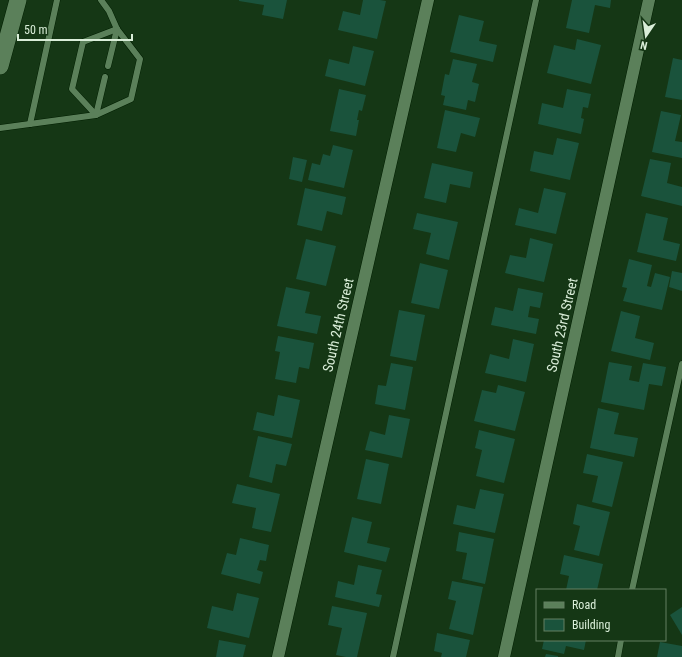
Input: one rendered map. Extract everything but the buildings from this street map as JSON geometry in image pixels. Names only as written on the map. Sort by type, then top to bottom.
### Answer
[{"type":"street","points":[[0,66],[18,0]]},
{"type":"street","name":"South 24th Street","points":[[278,657],[428,0]]},
{"type":"street","name":"South 23rd Street","points":[[504,657],[649,0]]},
{"type":"lane","points":[[30,124],[57,0]]},
{"type":"lane","points":[[0,128],[96,115],[131,99],[140,59],[117,29],[109,11],[101,0]]},
{"type":"lane","points":[[393,657],[536,0]]},
{"type":"lane","points":[[96,115],[72,89],[83,42],[117,29]]},
{"type":"lane","points":[[108,66],[117,29]]},
{"type":"lane","points":[[96,115],[106,77]]},
{"type":"lane","points":[[632,589],[682,364]]},
{"type":"lane","points":[[618,657],[621,641]]}]
